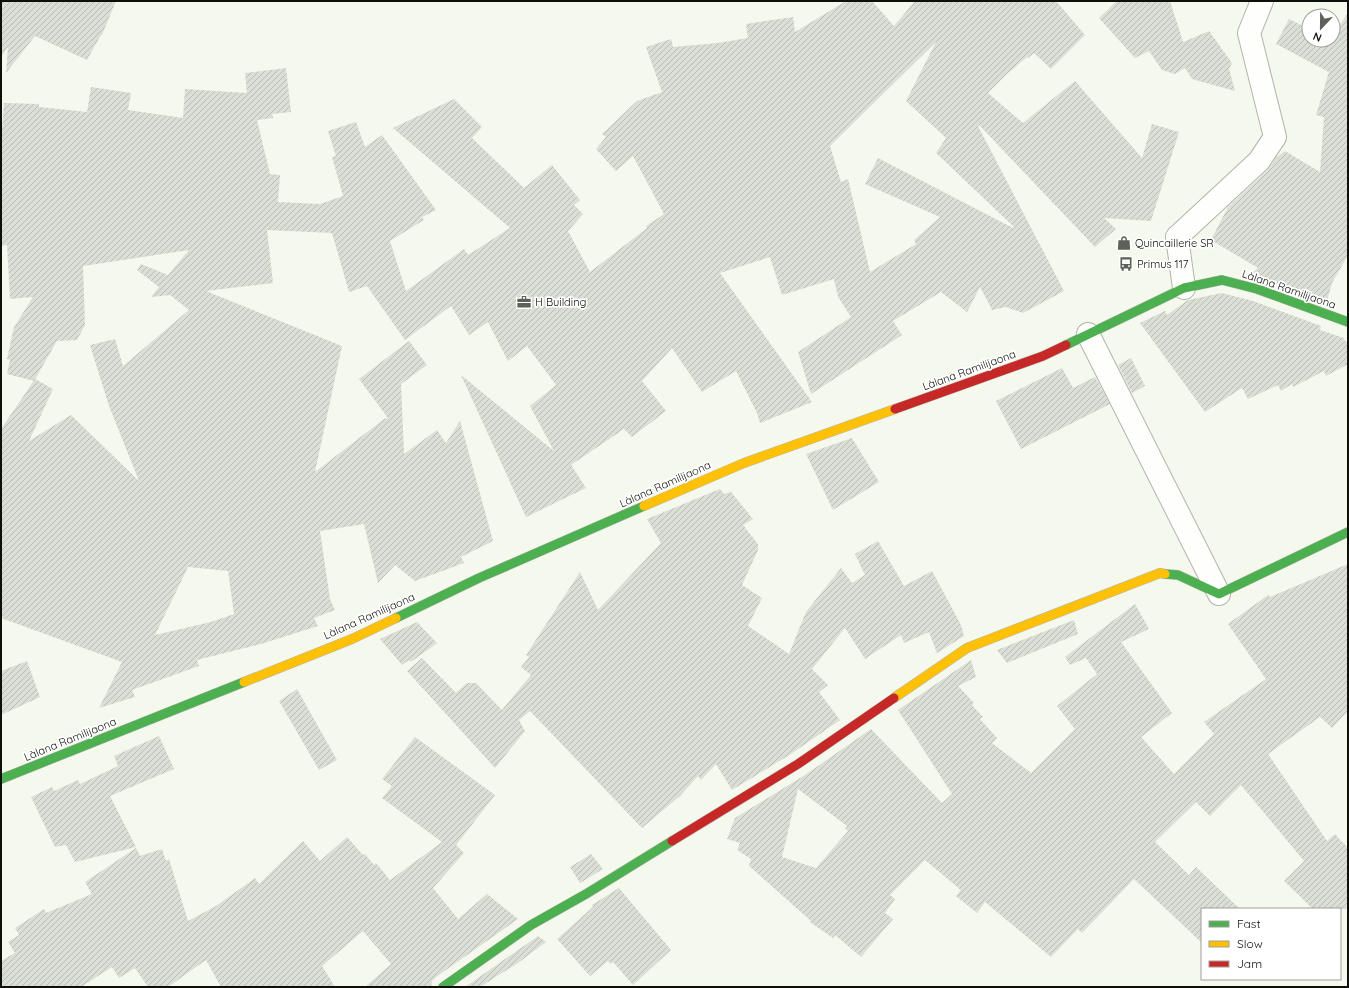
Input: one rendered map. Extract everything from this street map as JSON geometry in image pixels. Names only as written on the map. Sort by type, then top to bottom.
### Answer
[{"type":"street","points":[[1184,288],[1177,238],[1259,161],[1275,137],[1249,32],[1262,1]]},
{"type":"street","name":"Làlana Ramilijaona","points":[[1,779],[352,639],[479,578],[744,463],[1043,356],[1184,288],[1222,280],[1257,289],[1348,322]]},
{"type":"street","points":[[1088,334],[1219,594]]},
{"type":"street","points":[[1219,594],[1348,532]]},
{"type":"street","points":[[443,987],[531,925],[586,894],[798,764],[967,648],[1160,573],[1178,575],[1219,594]]},
{"type":"building","points":[[1,1],[116,1],[102,35],[87,60],[35,36],[6,73],[8,47],[1,57]]},
{"type":"building","points":[[846,1],[872,1],[894,26],[915,1],[1056,1],[1085,35],[1051,69],[1034,53],[1007,74],[988,93],[1023,123],[1075,81],[1142,158],[1152,124],[1179,132],[1151,221],[1104,218],[1116,229],[1095,247],[979,125],[978,126],[1064,291],[1023,313],[1006,307],[992,310],[980,287],[967,312],[941,292],[893,321],[902,335],[811,394],[798,352],[851,317],[838,297],[834,279],[782,295],[770,257],[720,273],[812,402],[760,423],[757,413],[736,371],[702,392],[672,348],[642,381],[666,411],[632,437],[624,429],[571,465],[586,488],[526,517],[461,375],[554,451],[530,406],[556,385],[527,346],[508,361],[488,322],[469,335],[451,306],[405,340],[367,286],[349,292],[332,233],[267,230],[273,283],[206,291],[342,346],[315,472],[384,419],[388,418],[359,379],[409,341],[427,365],[401,384],[404,454],[437,430],[446,443],[460,421],[493,541],[461,557],[464,563],[415,581],[395,565],[378,583],[364,524],[320,531],[330,599],[335,610],[314,618],[318,626],[261,644],[197,660],[199,666],[132,690],[135,697],[99,708],[122,662],[1,618],[1,429],[34,381],[7,374],[10,360],[7,359],[14,327],[33,297],[10,299],[7,245],[1,246],[1,142],[4,103],[39,104],[39,107],[87,112],[91,87],[131,93],[128,110],[183,118],[185,89],[247,93],[245,73],[286,68],[291,112],[272,114],[273,118],[257,120],[270,174],[280,175],[278,202],[320,204],[343,196],[332,157],[336,156],[328,131],[356,122],[365,147],[382,135],[436,210],[422,217],[424,220],[390,241],[406,291],[464,249],[468,255],[510,228],[393,128],[454,99],[482,127],[472,138],[524,188],[552,165],[580,200],[574,205],[583,214],[568,231],[590,272],[647,228],[646,226],[664,214],[633,156],[616,171],[596,149],[606,137],[602,134],[637,101],[662,92],[646,47],[671,39],[673,47],[718,43],[748,38],[746,24],[793,17],[795,32]],"holes":[[[936,42],[906,101],[946,138],[936,153],[1014,227],[1013,228],[878,158],[865,184],[940,217],[914,240],[916,244],[870,272],[848,179],[841,182],[830,146]],[[189,250],[168,275],[141,264],[137,270],[159,287],[151,297],[170,295],[189,310],[123,366],[115,339],[90,345],[109,406],[139,481],[71,415],[29,441],[53,389],[35,379],[57,341],[77,340],[85,325],[83,266]],[[188,567],[228,571],[234,614],[211,622],[155,635]]]},
{"type":"building","points":[[1117,1],[1170,1],[1183,42],[1209,31],[1232,63],[1229,69],[1235,91],[1192,79],[1185,68],[1175,74],[1162,70],[1149,51],[1135,58],[1099,18]]},
{"type":"building","points":[[1348,13],[1348,255],[1332,283],[1327,301],[1250,274],[1258,268],[1211,240],[1228,207],[1268,170],[1276,158],[1285,151],[1320,172],[1324,117],[1316,115],[1329,72],[1276,44],[1289,19],[1301,25],[1301,48],[1341,48],[1341,23]]},
{"type":"building","points":[[1222,293],[1253,301],[1321,326],[1320,330],[1344,338],[1347,342],[1348,364],[1326,376],[1324,371],[1293,387],[1292,384],[1281,391],[1278,385],[1248,399],[1242,388],[1205,412],[1140,323],[1165,311],[1167,315],[1188,300]]},
{"type":"building","points":[[1131,358],[1145,386],[1132,393],[1118,365]]},
{"type":"building","points":[[1062,368],[1073,388],[1095,377],[1110,404],[1021,449],[996,401]]},
{"type":"building","points":[[852,438],[879,482],[833,510],[806,454]]},
{"type":"building","points":[[720,489],[724,494],[731,492],[753,519],[743,525],[758,544],[758,550],[742,585],[762,598],[748,626],[789,654],[806,612],[841,568],[852,583],[865,575],[855,554],[878,541],[904,586],[932,571],[961,625],[964,636],[937,653],[929,632],[904,643],[901,635],[865,659],[845,628],[812,669],[828,685],[819,692],[840,720],[791,754],[732,790],[716,764],[701,780],[698,776],[680,796],[642,828],[530,711],[519,720],[525,731],[495,768],[407,671],[422,658],[456,693],[467,683],[476,683],[502,710],[531,675],[521,667],[529,657],[526,655],[580,572],[598,610],[661,543],[647,519]]},
{"type":"building","points":[[1348,564],[1348,711],[1332,728],[1320,717],[1268,754],[1327,841],[1335,834],[1348,848],[1348,909],[1312,908],[1284,881],[1304,861],[1241,785],[1210,816],[1196,802],[1155,842],[1189,875],[1196,867],[1239,908],[1201,908],[1201,942],[1134,879],[1082,933],[1078,929],[1051,957],[985,902],[977,913],[956,896],[961,890],[925,860],[890,895],[895,899],[885,913],[893,919],[861,957],[835,935],[833,938],[810,922],[811,921],[749,866],[751,859],[737,850],[740,843],[727,839],[735,818],[805,775],[871,729],[942,803],[952,794],[898,710],[971,660],[976,677],[958,686],[974,703],[972,705],[983,717],[980,719],[997,738],[992,743],[1031,773],[1075,729],[1057,706],[1097,674],[1086,658],[1070,665],[1065,657],[1135,604],[1149,629],[1121,642],[1172,713],[1141,737],[1174,774],[1214,734],[1204,722],[1266,679],[1228,624],[1268,595],[1270,597]],"holes":[[[798,789],[847,826],[845,829],[848,831],[816,868],[782,857]]]},
{"type":"building","points":[[1074,620],[1078,634],[1007,663],[997,650]]},
{"type":"building","points":[[417,622],[437,643],[411,662],[409,660],[402,665],[380,639]]},
{"type":"building","points":[[27,661],[40,697],[1,715],[1,671]]},
{"type":"building","points":[[297,689],[337,760],[319,770],[279,701]]},
{"type":"building","points":[[159,736],[174,769],[110,796],[136,847],[75,862],[66,845],[55,847],[31,797],[52,787],[54,791],[78,780],[80,784],[118,766],[114,756]]},
{"type":"building","points":[[415,737],[495,795],[456,845],[464,853],[433,888],[458,919],[487,894],[518,919],[436,977],[432,981],[431,987],[365,987],[391,964],[363,931],[322,966],[335,987],[221,987],[206,960],[168,987],[148,987],[135,968],[119,978],[112,967],[81,987],[1,987],[1,961],[15,953],[8,942],[19,935],[15,928],[44,909],[46,913],[92,894],[85,882],[136,848],[140,856],[162,849],[166,861],[169,859],[188,921],[216,906],[255,878],[259,884],[303,841],[320,861],[347,837],[374,865],[376,863],[390,880],[442,842],[382,798],[392,786],[382,779]]},
{"type":"building","points":[[591,854],[603,869],[580,883],[570,867]]},
{"type":"building","points":[[619,888],[671,950],[633,985],[613,962],[611,964],[608,961],[590,976],[557,939],[593,907],[592,905]]},
{"type":"building","points":[[538,936],[546,942],[518,963],[480,987],[465,987]]},
{"type":"traffic: fast","points":[[1066,345],[1184,288],[1222,280],[1257,289],[1348,322]]},
{"type":"traffic: fast","points":[[396,618],[479,578],[644,506]]},
{"type":"traffic: fast","points":[[1165,574],[1178,575],[1219,594],[1348,532]]},
{"type":"traffic: fast","points":[[1,779],[244,682]]},
{"type":"traffic: fast","points":[[443,987],[531,925],[586,894],[672,841]]},
{"type":"traffic: slow","points":[[644,506],[744,463],[895,409]]},
{"type":"traffic: slow","points":[[894,698],[967,648],[1160,573],[1165,574]]},
{"type":"traffic: slow","points":[[244,682],[352,639],[396,618]]},
{"type":"traffic: jam","points":[[895,409],[1043,356],[1066,345]]},
{"type":"traffic: jam","points":[[672,841],[798,764],[894,698]]},
{"type":"place","name":"Quincaillerie SR","points":[[1124,243]]},
{"type":"place","name":"Primus 117","points":[[1126,264]]},
{"type":"place","name":"H Building","points":[[524,302]]}]
